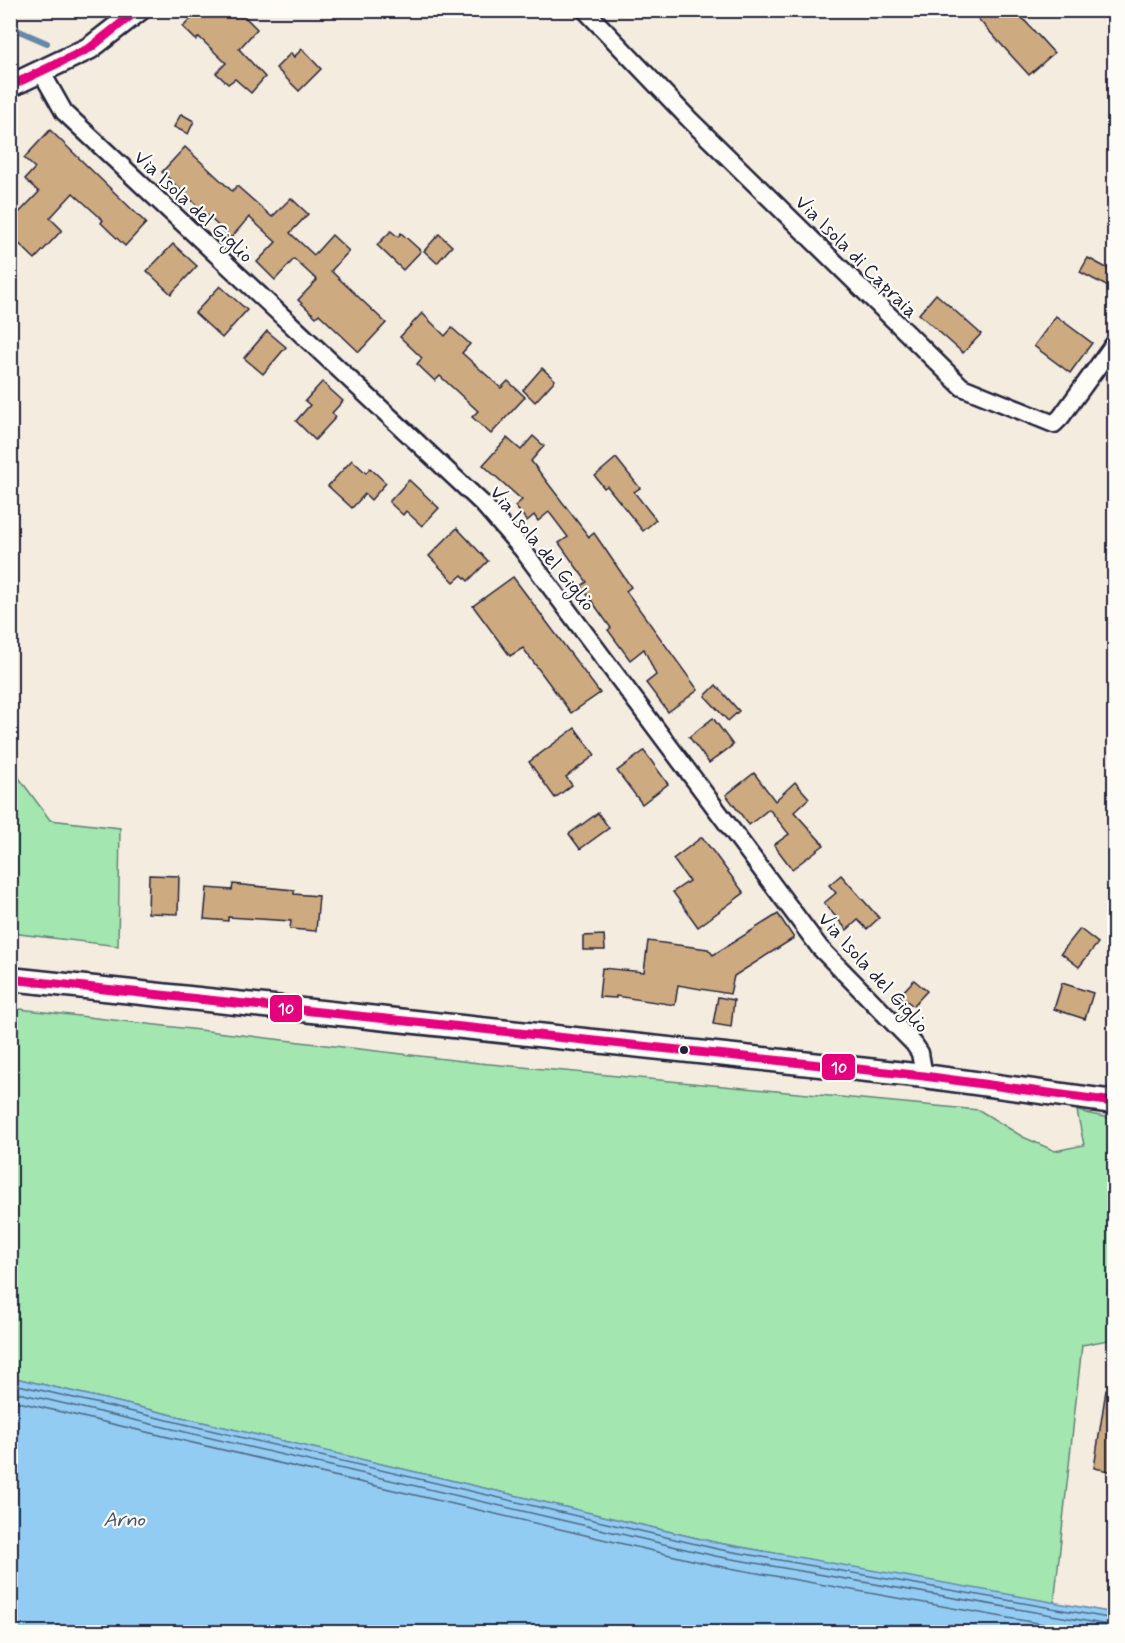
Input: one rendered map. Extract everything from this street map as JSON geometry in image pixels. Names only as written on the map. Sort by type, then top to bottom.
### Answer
[{"type":"main road","points":[[10,979],[924,1076],[1114,1102]]},
{"type":"street","points":[[10,86],[42,73],[90,48],[139,10]]},
{"type":"street","name":"Via Isola di Capraia","points":[[585,10],[690,120],[962,387],[1054,424],[1114,344]]},
{"type":"street","name":"Via Isola del Giglio","points":[[42,73],[64,112],[483,504],[522,549],[820,948],[914,1044],[920,1053],[924,1076]]},
{"type":"green space","points":[[11,767],[50,820],[120,828],[118,946],[11,933]]},
{"type":"green space","points":[[11,1008],[479,1063],[979,1110],[1023,1137],[1055,1151],[1084,1145],[1077,1111],[1114,1119],[1114,1339],[1082,1345],[1054,1604],[718,1543],[11,1377]]},
{"type":"water","name":"Arno","points":[[11,1377],[718,1543],[1114,1613],[1114,1632],[11,1632]]},
{"type":"building","points":[[199,10],[238,10],[257,29],[239,49],[265,77],[251,93],[235,79],[228,84],[216,73],[226,63],[199,37],[196,40],[183,27]]},
{"type":"building","points":[[970,10],[1015,10],[1054,53],[1029,75]]},
{"type":"building","points":[[302,49],[321,69],[299,91],[276,68],[291,53],[294,57]]},
{"type":"building","points":[[181,114],[194,121],[188,134],[174,127]]},
{"type":"building","points":[[50,130],[146,223],[125,246],[101,223],[103,220],[73,193],[50,218],[62,230],[35,259],[10,235],[10,222],[39,192],[25,179],[35,168],[24,158]]},
{"type":"building","points":[[185,147],[232,191],[237,186],[272,217],[291,198],[308,214],[290,233],[314,255],[332,235],[349,251],[331,271],[386,323],[359,352],[319,314],[316,317],[298,300],[317,280],[294,259],[275,280],[257,262],[276,242],[249,217],[231,238],[162,172]]},
{"type":"building","points":[[391,231],[398,237],[401,233],[421,251],[403,270],[377,245]]},
{"type":"building","points":[[439,234],[452,246],[437,263],[424,251]]},
{"type":"building","points":[[173,244],[197,266],[171,294],[147,271]]},
{"type":"building","points":[[1088,258],[1114,272],[1114,290],[1080,272]]},
{"type":"building","points":[[220,286],[247,310],[222,338],[195,313]]},
{"type":"building","points":[[936,294],[981,334],[963,353],[919,314]]},
{"type":"building","points":[[422,313],[445,336],[452,328],[470,344],[462,353],[501,388],[508,381],[525,397],[491,434],[472,417],[478,411],[440,376],[435,381],[417,364],[422,358],[400,337]]},
{"type":"building","points":[[1056,316],[1092,343],[1070,373],[1034,346]]},
{"type":"building","points":[[267,331],[286,347],[263,374],[244,358]]},
{"type":"building","points":[[542,368],[555,380],[535,402],[523,390]]},
{"type":"building","points":[[322,382],[343,401],[332,413],[336,417],[315,440],[296,421],[310,405],[305,401]]},
{"type":"building","points":[[533,436],[544,446],[531,461],[589,537],[594,533],[631,587],[626,591],[698,690],[668,712],[646,683],[656,675],[644,649],[630,660],[608,630],[611,628],[581,586],[587,582],[559,543],[568,537],[549,512],[538,521],[534,515],[527,521],[515,506],[522,500],[483,465],[507,438],[521,450]]},
{"type":"building","points":[[616,458],[640,488],[634,492],[656,520],[643,531],[607,486],[604,488],[595,476]]},
{"type":"building","points":[[352,460],[366,473],[370,468],[386,483],[371,500],[365,494],[352,508],[328,486]]},
{"type":"building","points":[[409,480],[439,508],[422,526],[406,511],[403,515],[389,502]]},
{"type":"building","points":[[457,528],[488,561],[468,581],[462,575],[454,582],[429,556]]},
{"type":"building","points":[[513,577],[600,693],[571,713],[523,648],[510,656],[473,606]]},
{"type":"building","points":[[716,685],[739,711],[728,721],[705,696]]},
{"type":"building","points":[[713,718],[733,745],[709,763],[689,737]]},
{"type":"building","points":[[575,728],[595,755],[566,777],[572,785],[555,798],[529,762]]},
{"type":"building","points":[[644,751],[668,784],[642,804],[617,771]]},
{"type":"building","points":[[754,773],[775,801],[795,782],[809,798],[794,812],[824,845],[792,869],[774,845],[789,834],[769,809],[749,825],[726,795]]},
{"type":"building","points":[[598,813],[609,828],[580,849],[569,834]]},
{"type":"building","points":[[702,837],[744,893],[698,927],[673,892],[689,881],[673,859]]},
{"type":"building","points":[[149,875],[179,876],[178,914],[148,913]]},
{"type":"building","points":[[841,875],[879,918],[867,929],[858,920],[847,930],[824,903],[836,893],[829,885]]},
{"type":"building","points":[[233,884],[294,890],[294,894],[319,896],[316,931],[290,929],[291,921],[228,917],[228,921],[204,919],[207,888],[232,890]]},
{"type":"building","points":[[778,914],[794,938],[734,976],[730,994],[678,985],[675,1005],[616,996],[616,998],[599,997],[602,968],[644,972],[648,941],[708,949],[713,955]]},
{"type":"building","points":[[1080,929],[1098,943],[1079,967],[1061,953]]},
{"type":"building","points":[[604,935],[605,950],[583,950],[583,936]]},
{"type":"building","points":[[914,980],[927,991],[913,1006],[900,995]]},
{"type":"building","points":[[1062,983],[1093,993],[1085,1019],[1054,1009]]},
{"type":"building","points":[[718,997],[734,1000],[731,1027],[713,1024]]},
{"type":"building","points":[[1106,1390],[1114,1391],[1114,1472],[1094,1468]]},
{"type":"waterway","points":[[10,27],[47,43]]},
{"type":"transit line","name":"10","points":[[10,86],[90,48],[138,10]]},
{"type":"transit line","name":"10","points":[[10,979],[924,1076],[1114,1102]]}]
